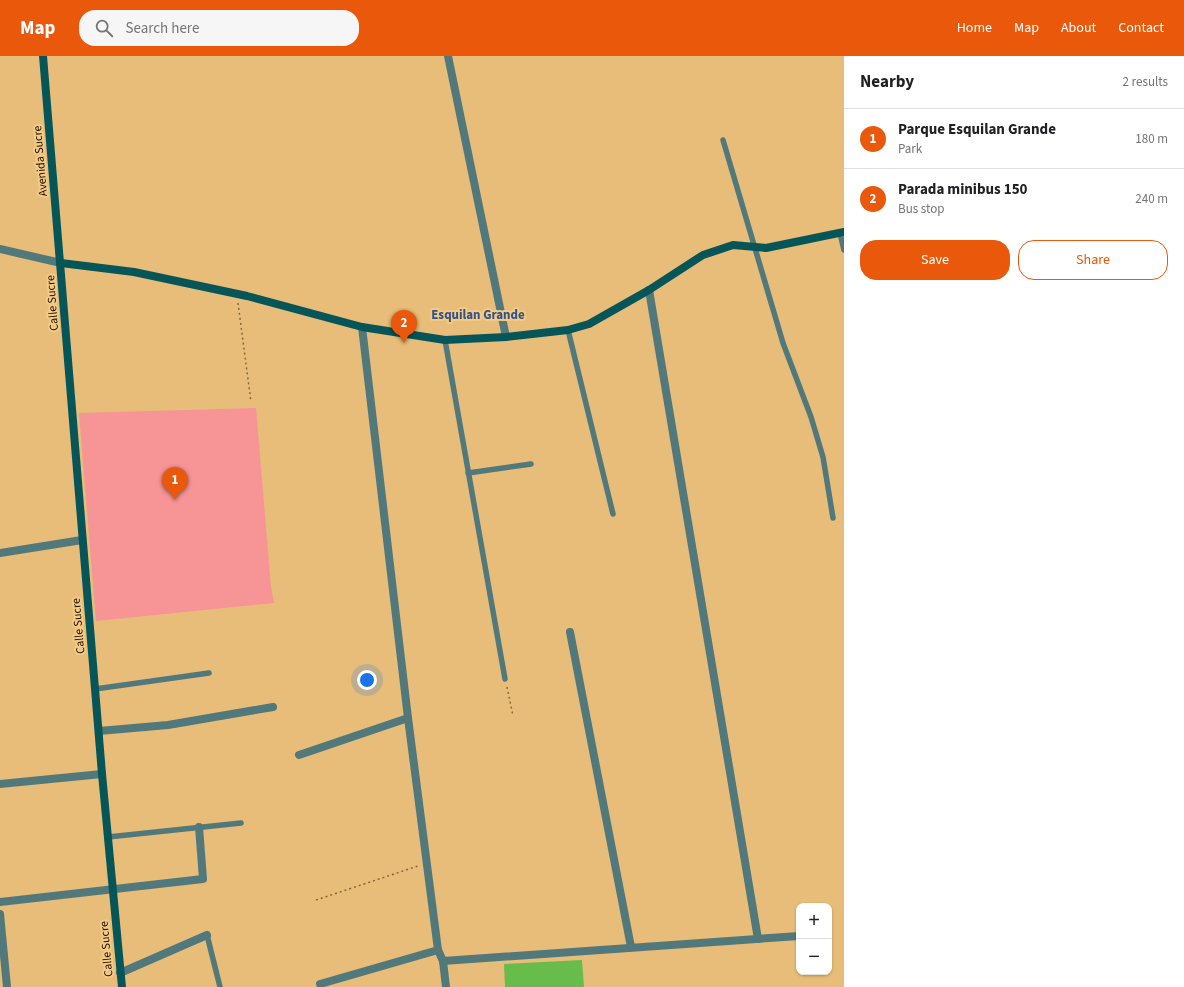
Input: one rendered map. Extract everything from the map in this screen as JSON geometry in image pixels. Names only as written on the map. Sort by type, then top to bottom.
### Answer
[{"type":"street","name":"Avenida Sucre","points":[[43,56],[61,263]]},
{"type":"street","points":[[448,56],[506,337]]},
{"type":"street","points":[[0,249],[61,263],[134,272],[237,294],[362,327],[445,340],[506,337],[568,330],[589,324],[649,290],[703,255],[733,245],[766,248],[842,232]]},
{"type":"street","name":"Calle Sucre","points":[[61,263],[82,540],[122,987]]},
{"type":"street","points":[[649,290],[758,940]]},
{"type":"street","points":[[362,327],[408,718],[428,863],[438,950],[443,961],[446,987]]},
{"type":"street","points":[[0,553],[82,540]]},
{"type":"street","points":[[570,632],[631,947]]},
{"type":"street","points":[[99,732],[168,726],[273,707]]},
{"type":"street","points":[[300,755],[408,718]]},
{"type":"street","points":[[0,784],[102,774]]},
{"type":"street","points":[[0,902],[203,879],[199,828]]},
{"type":"street","points":[[0,914],[7,987]]},
{"type":"street","points":[[120,973],[207,935]]},
{"type":"street","points":[[443,961],[796,936]]},
{"type":"street","points":[[320,984],[438,950]]},
{"type":"lane","points":[[723,140],[783,343],[811,417],[823,457],[833,518]]},
{"type":"lane","points":[[842,232],[844,250]]},
{"type":"lane","points":[[568,330],[613,514]]},
{"type":"lane","points":[[445,340],[505,679]]},
{"type":"lane","points":[[468,473],[531,464]]},
{"type":"lane","points":[[95,688],[209,673]]},
{"type":"lane","points":[[108,838],[241,823]]},
{"type":"lane","points":[[207,935],[220,987]]},
{"type":"path","points":[[237,294],[251,402]]},
{"type":"path","points":[[505,679],[512,716]]},
{"type":"path","points":[[316,900],[428,863]]},
{"type":"shaded area","points":[[256,408],[271,587],[274,603],[96,621],[79,413]]},
{"type":"shaded area","points":[[582,960],[584,987],[505,987],[504,964]]},
{"type":"place","name":"Parada minibus 150","points":[[404,343]]},
{"type":"place","name":"Parque Esquilan Grande","points":[[175,500]]},
{"type":"district","name":"Esquilan Grande","points":[[478,314]]}]
